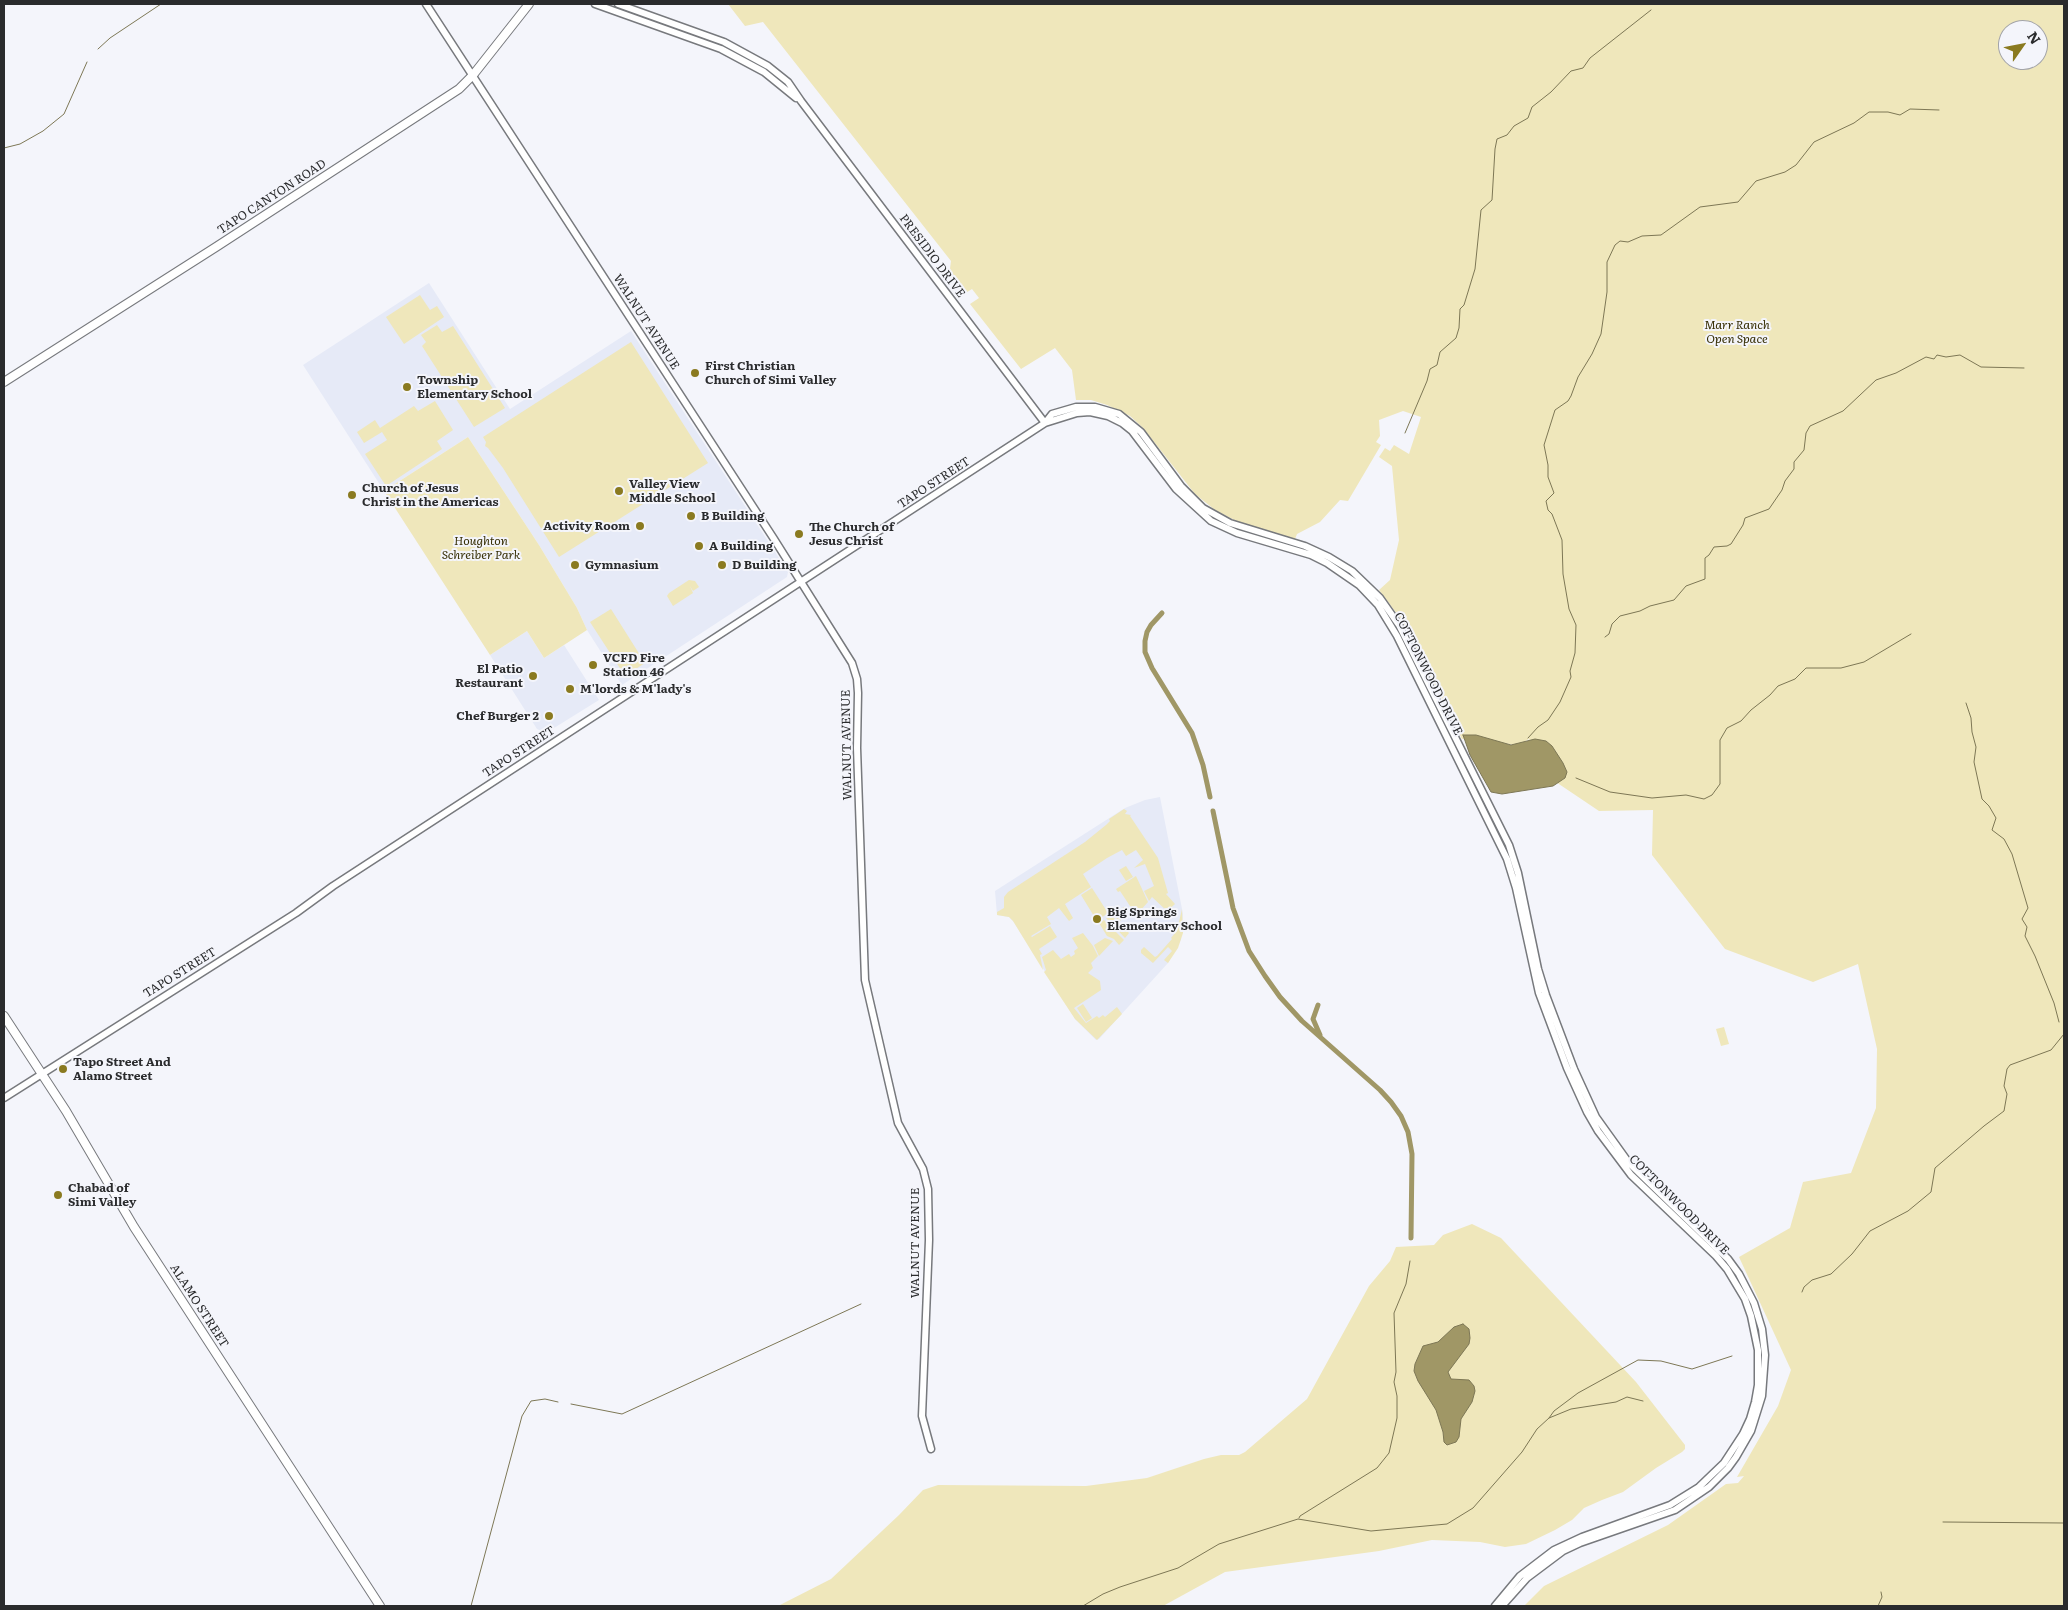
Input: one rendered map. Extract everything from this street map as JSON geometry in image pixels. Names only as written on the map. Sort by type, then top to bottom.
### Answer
[{"type":"main road","name":"TAPO CANYON ROAD","points":[[4,382],[459,89],[473,75],[529,4]]},
{"type":"main road","name":"ALAMO STREET","points":[[4,1016],[42,1074],[134,1227],[380,1606]]},
{"type":"street","name":"WALNUT AVENUE","points":[[426,4],[844,647],[852,663],[857,679],[857,748],[865,980],[898,1123],[923,1169],[928,1189],[929,1240],[922,1416],[931,1449]]},
{"type":"street","name":"PRESIDIO DRIVE","points":[[595,4],[721,49],[764,72],[801,101]]},
{"type":"street","name":"PRESIDIO DRIVE","points":[[618,4],[724,42],[747,53],[788,82],[1045,423]]},
{"type":"street","name":"COTTONWOOD DRIVE","points":[[1045,423],[1052,414],[1076,407],[1095,407],[1119,414],[1134,424],[1181,486],[1203,508],[1230,523],[1304,546],[1329,557],[1352,571],[1380,598],[1399,625],[1508,845],[1518,873],[1538,969],[1546,995],[1574,1069],[1596,1117],[1629,1164],[1728,1259],[1754,1303],[1762,1329],[1765,1356],[1762,1396],[1751,1431],[1736,1458],[1728,1468],[1709,1487],[1675,1510],[1580,1543],[1563,1551],[1527,1578],[1502,1606]]},
{"type":"street","name":"COTTONWOOD DRIVE","points":[[1045,423],[1070,414],[1082,412],[1100,414],[1115,419],[1132,431],[1184,499],[1211,521],[1237,532],[1311,555],[1328,563],[1350,577],[1378,605],[1397,636],[1507,859],[1516,888],[1539,993],[1567,1068],[1587,1112],[1598,1131],[1631,1175],[1716,1256],[1727,1269],[1745,1299],[1751,1316],[1758,1350],[1757,1394],[1750,1419],[1724,1463],[1699,1487],[1670,1505],[1582,1536],[1554,1550],[1520,1576],[1495,1606]]},
{"type":"street","name":"TAPO STREET","points":[[4,1098],[296,913],[341,881],[1045,423]]},
{"type":"shaded area","name":"Valley View Middle School","points":[[429,283],[510,409],[631,331],[788,572],[787,577],[622,685],[587,630],[577,608],[539,545],[468,437],[384,491],[303,365]]},
{"type":"shaded area","points":[[527,631],[544,658],[564,645],[599,700],[546,733],[537,729],[490,655]]},
{"type":"shaded area","points":[[1463,735],[1476,735],[1511,745],[1535,739],[1546,741],[1552,746],[1563,763],[1567,772],[1565,778],[1553,786],[1502,794],[1491,792],[1470,755]]},
{"type":"shaded area","name":"Big Springs Elementary School","points":[[1160,797],[1183,914],[1181,940],[1168,963],[1099,1039],[1096,1040],[1075,1019],[1013,921],[1009,917],[997,915],[995,891],[1125,808],[1145,800]]},
{"type":"shaded area","points":[[1463,1324],[1469,1329],[1469,1344],[1448,1372],[1451,1379],[1469,1380],[1474,1386],[1475,1391],[1472,1402],[1461,1419],[1459,1437],[1456,1442],[1447,1445],[1444,1442],[1436,1410],[1414,1371],[1423,1346],[1438,1342],[1454,1327]]},
{"type":"green space","name":"Marr Ranch Open Space","points":[[728,4],[2064,4],[2064,1606],[1524,1606],[1544,1586],[1668,1525],[1726,1484],[1738,1483],[1744,1476],[1737,1477],[1778,1406],[1791,1370],[1739,1257],[1790,1228],[1803,1182],[1851,1173],[1876,1108],[1877,1049],[1858,964],[1813,982],[1725,949],[1652,855],[1653,810],[1599,811],[1547,776],[1529,739],[1519,745],[1462,739],[1403,622],[1379,590],[1390,580],[1399,540],[1392,466],[1379,457],[1385,448],[1390,451],[1394,445],[1409,454],[1421,417],[1403,411],[1379,420],[1380,436],[1376,442],[1381,445],[1348,501],[1340,500],[1320,522],[1297,534],[1295,539],[1244,525],[1215,510],[1195,494],[1143,428],[1130,416],[1091,400],[1076,400],[1072,370],[1055,348],[1021,369],[970,304],[979,298],[972,289],[964,294],[960,284],[949,276],[951,261],[763,22],[745,26]]},
{"type":"green space","points":[[420,295],[430,310],[437,306],[444,317],[404,344],[386,317]]},
{"type":"green space","points":[[437,325],[442,332],[453,326],[505,408],[474,427],[422,346],[426,342],[421,335]]},
{"type":"green space","points":[[631,342],[708,463],[559,557],[503,468],[485,446],[486,442],[483,437]]},
{"type":"green space","points":[[435,401],[453,430],[437,441],[442,449],[386,486],[365,454],[387,440],[382,432],[364,443],[357,432],[375,420],[380,428],[414,406],[418,411]]},
{"type":"green space","name":"Houghton Schreiber Park","points":[[468,437],[539,545],[577,608],[587,630],[544,658],[527,631],[490,655],[384,491]]},
{"type":"green space","points":[[689,580],[695,581],[699,587],[693,591],[690,586],[693,593],[673,606],[667,596]]},
{"type":"green space","points":[[611,609],[645,663],[625,676],[590,622]]},
{"type":"green space","points":[[1124,809],[1127,811],[1125,814],[1131,815],[1158,858],[1168,893],[1166,894],[1175,904],[1167,911],[1152,897],[1149,901],[1144,891],[1154,886],[1145,864],[1134,868],[1143,860],[1136,850],[1126,856],[1122,850],[1083,874],[1091,887],[1065,904],[1073,918],[1069,921],[1059,908],[1047,917],[1051,924],[1031,936],[1050,926],[1057,937],[1039,949],[1042,954],[1040,955],[1043,970],[1013,921],[1009,917],[997,915],[997,912],[1004,908],[1004,897],[1008,892],[1085,842],[1106,825],[1110,821],[1109,819]]},
{"type":"green space","points":[[1126,866],[1133,877],[1126,881],[1119,870]]},
{"type":"green space","points":[[1136,876],[1148,902],[1138,913],[1130,906],[1120,891],[1118,892],[1116,889]]},
{"type":"green space","points":[[1092,888],[1108,913],[1097,921],[1081,895]]},
{"type":"green space","points":[[1124,907],[1129,911],[1120,921],[1112,915]]},
{"type":"green space","points":[[1182,909],[1183,933],[1178,948],[1168,963],[1164,960],[1172,951],[1168,947],[1153,963],[1141,953],[1141,950],[1144,947],[1155,957],[1157,956],[1172,939],[1175,933],[1172,930],[1179,922]]},
{"type":"green space","points":[[1111,915],[1129,933],[1125,938],[1106,918]]},
{"type":"green space","points":[[1104,920],[1124,940],[1119,945],[1114,939],[1107,936],[1099,923]]},
{"type":"green space","points":[[1083,933],[1098,956],[1091,963],[1093,968],[1088,973],[1100,981],[1101,990],[1074,1008],[1086,1023],[1097,1016],[1099,1018],[1103,1015],[1105,1017],[1117,1007],[1122,1014],[1097,1040],[1075,1019],[1044,972],[1046,970],[1042,957],[1053,950],[1061,959],[1069,954],[1071,957],[1078,948],[1072,938]]},
{"type":"green space","points":[[1105,938],[1113,941],[1099,956],[1094,945]]},
{"type":"green space","points":[[1083,1004],[1092,1018],[1086,1022],[1077,1008]]},
{"type":"green space","points":[[1724,1027],[1729,1044],[1721,1046],[1716,1029]]},
{"type":"green space","points":[[1472,1224],[1501,1238],[1636,1382],[1685,1445],[1685,1449],[1682,1452],[1623,1492],[1584,1508],[1572,1520],[1526,1544],[1505,1547],[1480,1542],[1432,1540],[1379,1551],[1225,1572],[1163,1606],[778,1606],[831,1579],[923,1490],[938,1485],[1086,1486],[1147,1478],[1204,1459],[1221,1455],[1239,1455],[1245,1452],[1307,1399],[1369,1286],[1390,1261],[1396,1247],[1434,1245],[1443,1235]]},
{"type":"waterway","points":[[98,49],[110,38],[161,4]]},
{"type":"waterway","points":[[1405,433],[1427,381],[1430,369],[1437,365],[1440,352],[1456,338],[1459,328],[1460,309],[1464,305],[1475,269],[1481,210],[1492,200],[1497,139],[1507,135],[1514,126],[1528,118],[1532,107],[1551,92],[1571,71],[1583,68],[1590,58],[1651,10]]},
{"type":"waterway","points":[[4,148],[20,144],[43,131],[64,114],[87,62]]},
{"type":"waterway","points":[[1528,738],[1548,720],[1560,702],[1571,677],[1570,671],[1575,653],[1576,625],[1569,609],[1563,574],[1562,540],[1552,514],[1548,510],[1546,501],[1554,493],[1548,477],[1544,445],[1555,410],[1568,401],[1578,377],[1601,334],[1607,292],[1607,262],[1615,245],[1620,241],[1628,242],[1642,236],[1661,235],[1700,207],[1738,202],[1756,181],[1785,172],[1796,165],[1814,142],[1854,123],[1869,112],[1888,112],[1900,115],[1910,109],[1939,110]]},
{"type":"waterway","points":[[1605,637],[1609,634],[1612,624],[1620,616],[1674,600],[1686,586],[1705,579],[1705,558],[1714,547],[1731,544],[1743,525],[1745,518],[1769,509],[1794,469],[1794,462],[1804,450],[1806,433],[1810,426],[1843,411],[1876,380],[1896,373],[1926,357],[1934,359],[1937,355],[1946,357],[1960,355],[1981,367],[2024,368]]},
{"type":"waterway","points":[[1162,613],[1147,632],[1145,652],[1152,668],[1192,733],[1203,765],[1210,797]]},
{"type":"waterway","points":[[1576,778],[1610,792],[1652,798],[1686,795],[1704,799],[1712,795],[1720,784],[1720,740],[1727,728],[1741,721],[1778,686],[1795,679],[1806,668],[1841,668],[1864,662],[1911,634]]},
{"type":"waterway","points":[[1966,703],[1971,718],[1976,747],[1974,762],[1982,799],[1996,818],[1992,830],[2004,839],[2012,854],[2028,908],[2022,919],[2027,927],[2025,936],[2054,1003],[2059,1022]]},
{"type":"waterway","points":[[1213,811],[1233,908],[1249,951],[1280,997],[1302,1021],[1380,1090],[1401,1116],[1408,1132],[1412,1154],[1411,1238]]},
{"type":"waterway","points":[[1318,1005],[1313,1019],[1320,1035]]},
{"type":"waterway","points":[[1802,1292],[1804,1287],[1812,1280],[1831,1274],[1852,1254],[1870,1231],[1908,1211],[1931,1192],[1935,1168],[2004,1111],[2007,1094],[2004,1086],[2007,1069],[2010,1065],[2051,1050],[2064,1034]]},
{"type":"waterway","points":[[1299,1518],[1377,1468],[1389,1453],[1397,1418],[1397,1396],[1394,1382],[1396,1372],[1394,1313],[1406,1284],[1410,1261]]},
{"type":"waterway","points":[[571,1404],[622,1414],[861,1304]]},
{"type":"waterway","points":[[1549,1418],[1554,1411],[1578,1393],[1638,1360],[1661,1361],[1692,1369],[1732,1356]]},
{"type":"waterway","points":[[1083,1606],[1103,1594],[1120,1587],[1178,1568],[1219,1544],[1298,1519],[1371,1531],[1447,1524],[1473,1508],[1522,1452],[1537,1429],[1549,1418],[1571,1409],[1616,1402],[1627,1397],[1643,1401]]},
{"type":"waterway","points":[[471,1606],[522,1416],[531,1401],[545,1399],[558,1402]]},
{"type":"waterway","points":[[1943,1522],[2064,1523]]},
{"type":"waterway","points":[[1878,1606],[1882,1597],[1881,1592]]},
{"type":"place","name":"First Christian Church of Simi Valley","points":[[695,373]]},
{"type":"place","name":"Township Elementary School","points":[[407,387]]},
{"type":"place","name":"Valley View Middle School","points":[[619,491]]},
{"type":"place","name":"Church of Jesus Christ in the Americas","points":[[352,495]]},
{"type":"place","name":"B Building","points":[[691,516]]},
{"type":"place","name":"Activity Room","points":[[640,526]]},
{"type":"place","name":"The Church of Jesus Christ","points":[[799,534]]},
{"type":"place","name":"A Building","points":[[699,546]]},
{"type":"place","name":"Gymnasium","points":[[575,565]]},
{"type":"place","name":"D Building","points":[[722,565]]},
{"type":"place","name":"VCFD Fire Station 46","points":[[593,665]]},
{"type":"place","name":"El Patio Restaurant","points":[[533,676]]},
{"type":"place","name":"M'lords & M'lady's","points":[[570,689]]},
{"type":"place","name":"Chef Burger 2","points":[[549,716]]},
{"type":"place","name":"Big Springs Elementary School","points":[[1097,919]]},
{"type":"place","name":"Tapo Street And Alamo Street","points":[[63,1069]]},
{"type":"place","name":"Chabad of Simi Valley","points":[[58,1195]]}]
